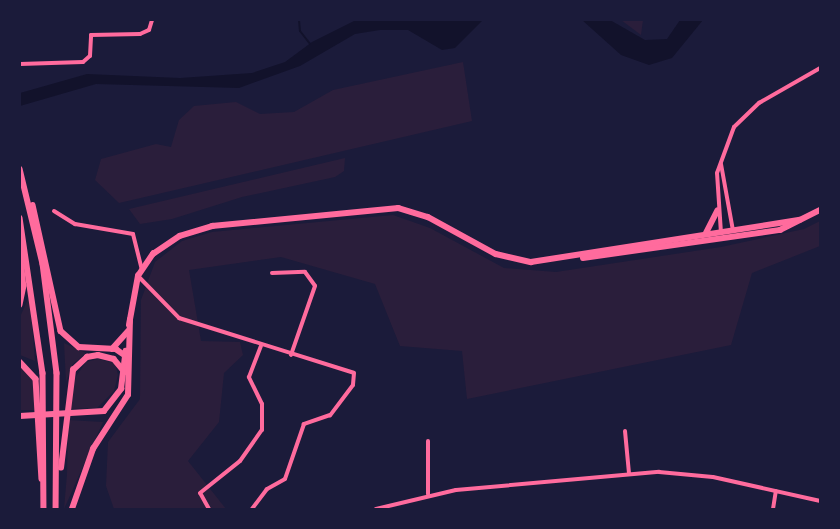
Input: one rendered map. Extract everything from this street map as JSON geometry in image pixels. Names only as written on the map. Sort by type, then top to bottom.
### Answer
[{"type":"main road","points":[[20,169],[43,264],[57,373],[56,509]]},
{"type":"main road","points":[[27,192],[38,217],[61,331],[79,347],[112,348],[126,356]]},
{"type":"main road","points":[[22,416],[82,415],[104,411],[114,402],[125,372],[128,331],[138,276],[166,243],[212,226],[379,208],[415,212],[472,243],[515,260],[571,259],[721,235],[732,230],[800,220]]},
{"type":"main road","points":[[571,259],[703,234],[734,237],[780,230],[820,210]]},
{"type":"main road","points":[[703,234],[714,225],[717,211]]},
{"type":"main road","points":[[20,218],[39,321],[45,490],[44,509]]},
{"type":"main road","points":[[20,250],[24,286],[20,304]]},
{"type":"main road","points":[[72,509],[93,449],[128,395],[130,320]]},
{"type":"main road","points":[[112,348],[128,331]]},
{"type":"main road","points":[[56,500],[73,370],[87,357],[98,355],[114,359],[125,372]]},
{"type":"main road","points":[[20,362],[36,379],[39,466],[45,490]]},
{"type":"street","points":[[20,64],[83,62],[90,56],[91,35],[140,34],[149,30],[152,20]]},
{"type":"street","points":[[721,235],[717,211],[720,162],[734,127],[749,110],[820,68]]},
{"type":"street","points":[[720,162],[734,237]]},
{"type":"street","points":[[54,211],[74,224],[133,234],[142,269]]},
{"type":"street","points":[[272,274],[305,272],[315,286],[291,356]]},
{"type":"street","points":[[138,276],[174,316],[291,356],[348,368],[355,382],[330,415],[304,424],[285,479],[267,489],[252,509]]},
{"type":"street","points":[[209,509],[200,493],[240,461],[262,430],[262,404],[249,377],[261,346]]},
{"type":"street","points":[[625,431],[629,474]]},
{"type":"street","points":[[428,441],[428,494]]},
{"type":"street","points":[[376,509],[428,494],[629,474],[684,474],[820,501]]},
{"type":"street","points":[[773,509],[776,491]]},
{"type":"shaded area","points":[[356,20],[483,20],[455,48],[442,50],[408,30],[380,30],[355,34],[300,66],[239,88],[96,84],[20,106],[20,93],[87,74],[180,78],[252,73],[285,62],[312,42]]},
{"type":"shaded area","points":[[582,20],[610,20],[645,40],[667,39],[680,20],[703,20],[672,58],[649,65],[621,55]]},
{"type":"shaded area","points":[[621,20],[643,20],[641,35]]},
{"type":"shaded area","points":[[463,62],[472,121],[119,203],[95,180],[101,159],[156,144],[171,147],[179,120],[194,106],[236,102],[260,114],[294,112],[333,90]]},
{"type":"shaded area","points":[[345,158],[344,171],[335,177],[242,197],[172,219],[140,224],[129,209]]},
{"type":"shaded area","points":[[393,215],[430,228],[504,268],[556,272],[721,247],[804,229],[820,221],[820,246],[752,273],[731,345],[467,399],[462,351],[400,346],[375,284],[281,257],[189,270],[201,341],[240,342],[243,355],[224,373],[219,422],[188,461],[226,509],[114,509],[106,486],[108,442],[140,399],[141,300],[155,262],[182,241],[212,232]]},
{"type":"shaded area","points":[[28,299],[30,299],[35,361],[20,355],[20,317]]},
{"type":"shaded area","points":[[64,343],[86,353],[73,364],[66,382]]},
{"type":"shaded area","points":[[98,359],[115,363],[118,375],[114,391],[97,408],[71,409],[75,378],[86,362]]},
{"type":"shaded area","points":[[20,365],[32,377],[37,410],[20,410]]},
{"type":"shaded area","points":[[68,420],[103,422],[64,509],[67,474]]},
{"type":"waterway","points":[[299,20],[300,31],[310,44]]}]
